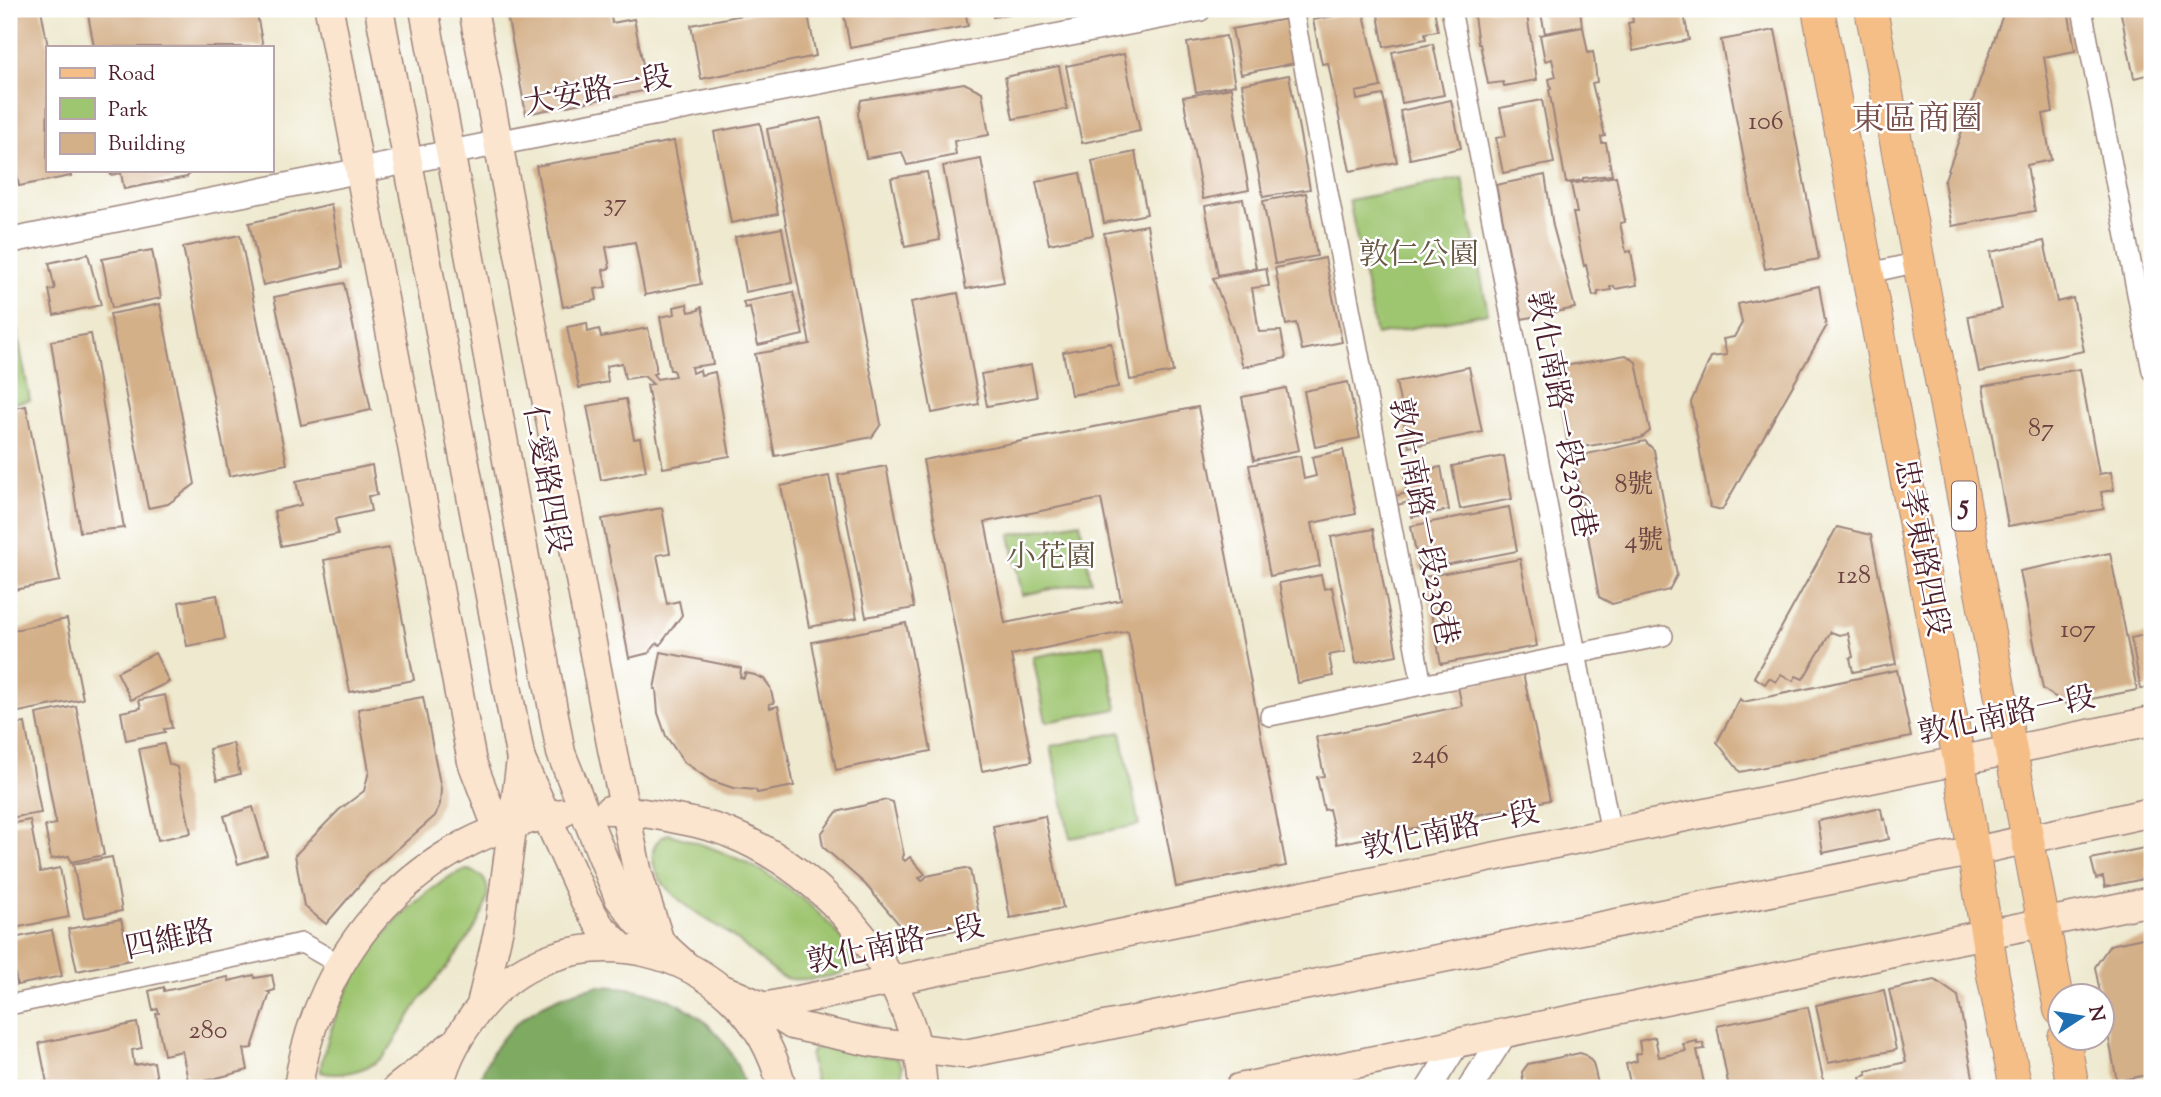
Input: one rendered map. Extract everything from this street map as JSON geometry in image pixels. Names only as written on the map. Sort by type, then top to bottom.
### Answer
[{"type":"main road","points":[[329,9],[472,762],[505,827]]},
{"type":"main road","points":[[379,9],[520,761],[585,901],[600,926],[622,948]]},
{"type":"main road","name":"仁愛路四段","points":[[424,9],[561,752],[619,898],[638,922],[685,965]]},
{"type":"main road","name":"仁愛路四段","points":[[473,9],[625,809],[638,874],[659,940]]},
{"type":"main road","name":"忠孝東路四段","points":[[1818,9],[1959,761],[1993,975],[2016,1088]]},
{"type":"main road","name":"忠孝東路四段","points":[[1871,9],[2054,982]]},
{"type":"main road","name":"敦化南路一段","points":[[764,1007],[2152,721]]},
{"type":"main road","points":[[481,1005],[501,917],[505,827],[520,761]]},
{"type":"main road","points":[[298,1088],[310,1029],[339,964],[366,925],[403,887],[454,850],[505,827],[545,816],[586,810],[625,809],[699,823],[719,830],[777,857],[805,877],[846,916],[891,981],[916,1049],[917,1085]]},
{"type":"main road","points":[[439,1088],[455,1043],[481,1005],[511,979],[545,960],[583,950],[622,948],[643,951],[685,965],[723,989],[764,1007],[792,1025],[831,1035],[965,1055],[2152,813]]},
{"type":"main road","points":[[1239,1088],[2152,901]]},
{"type":"main road","points":[[723,989],[754,1023],[776,1064],[782,1088]]},
{"type":"main road","points":[[397,1088],[455,1043]]},
{"type":"main road","points":[[2067,1052],[2073,1088]]},
{"type":"main road","points":[[917,1085],[965,1055]]},
{"type":"street","name":"大安路一段","points":[[9,241],[498,143],[1199,9]]},
{"type":"street","name":"敦化南路一段238巷","points":[[1293,9],[1422,685]]},
{"type":"street","name":"敦化南路一段236巷","points":[[1451,9],[1611,833]]},
{"type":"street","points":[[2082,9],[2152,371]]},
{"type":"street","points":[[1869,273],[1919,262]]},
{"type":"street","points":[[1270,716],[1663,636]]},
{"type":"street","name":"四維路","points":[[9,1005],[302,943],[339,964]]},
{"type":"street","points":[[1470,1088],[1505,1033]]},
{"type":"street","points":[[1429,1088],[1458,1042]]},
{"type":"green space","name":"敦仁公園","points":[[1462,178],[1488,313],[1376,335],[1349,200]]},
{"type":"green space","points":[[9,289],[30,400],[9,404]]},
{"type":"green space","name":"小花園","points":[[1080,522],[1091,581],[1022,595],[1010,535]]},
{"type":"green space","points":[[1104,644],[1117,709],[1046,722],[1033,657]]},
{"type":"green space","points":[[1121,732],[1139,825],[1070,838],[1051,746]]},
{"type":"green space","points":[[668,834],[725,853],[775,879],[819,914],[858,960],[836,975],[795,979],[778,975],[736,939],[684,904],[661,881],[655,868],[653,850],[657,842]]},
{"type":"green space","points":[[468,870],[483,879],[488,894],[483,912],[472,933],[420,1000],[386,1054],[376,1062],[353,1072],[321,1072],[335,1018],[369,955],[417,901],[450,876]]},
{"type":"green space","points":[[597,986],[647,992],[690,1010],[724,1042],[736,1063],[745,1088],[477,1088],[495,1049],[522,1019],[556,999]]},
{"type":"green space","points":[[818,1047],[897,1058],[902,1066],[902,1075],[879,1088],[817,1088],[810,1057],[812,1050]]},
{"type":"building","points":[[9,9],[41,9],[48,46],[46,172],[70,172],[71,176],[19,186],[9,129]]},
{"type":"building","points":[[87,9],[256,9],[263,46],[94,46]]},
{"type":"building","points":[[506,9],[610,9],[612,23],[634,19],[648,90],[526,114]]},
{"type":"building","points":[[773,9],[807,9],[816,56],[701,79],[691,25]]},
{"type":"building","points":[[843,9],[965,9],[968,26],[850,48]]},
{"type":"building","points":[[991,9],[1030,9],[1030,10],[993,17]]},
{"type":"building","points":[[1434,9],[1438,31],[1425,33],[1426,39],[1384,47],[1377,10]]},
{"type":"building","points":[[1473,9],[1528,9],[1537,80],[1504,86],[1503,82],[1488,84]]},
{"type":"building","points":[[1540,9],[1580,9],[1582,26],[1545,33]]},
{"type":"building","points":[[1631,9],[1683,9],[1689,40],[1633,51],[1628,23],[1633,22]]},
{"type":"building","points":[[2005,9],[2068,9],[2075,51],[2044,57],[2053,112],[2043,114],[2051,160],[2027,165],[2035,211],[1952,226],[1944,182]]},
{"type":"building","points":[[2120,9],[2152,9],[2152,74],[2134,78]]},
{"type":"building","points":[[1363,10],[1381,87],[1356,92],[1357,100],[1383,95],[1397,162],[1350,171],[1328,63],[1322,64],[1313,20]]},
{"type":"building","points":[[1287,19],[1295,63],[1241,74],[1232,29]]},
{"type":"building","points":[[1583,27],[1588,53],[1593,52],[1594,57],[1597,82],[1592,83],[1605,136],[1601,137],[1602,143],[1606,143],[1612,175],[1566,183],[1549,90],[1549,79],[1556,77],[1552,59],[1545,61],[1540,35]]},
{"type":"building","points":[[1775,30],[1819,259],[1765,269],[1721,40]]},
{"type":"building","points":[[1226,36],[1235,85],[1196,92],[1187,43]]},
{"type":"building","points":[[1433,44],[1444,95],[1402,103],[1392,52]]},
{"type":"building","points":[[1124,54],[1140,131],[1082,143],[1066,66]]},
{"type":"building","points":[[1059,66],[1067,109],[1013,119],[1005,77]]},
{"type":"building","points":[[1289,75],[1310,189],[1263,197],[1242,84]]},
{"type":"building","points":[[964,83],[982,92],[989,135],[954,141],[956,155],[907,165],[902,152],[866,158],[858,114],[861,100]]},
{"type":"building","points":[[1231,88],[1249,190],[1203,199],[1183,97]]},
{"type":"building","points":[[1451,100],[1461,148],[1410,159],[1400,111]]},
{"type":"building","points":[[1542,100],[1554,163],[1503,173],[1496,138],[1506,136],[1500,108]]},
{"type":"building","points":[[821,118],[881,424],[872,437],[775,456],[755,354],[810,344],[767,129]]},
{"type":"building","points":[[760,123],[778,214],[731,223],[714,132]]},
{"type":"building","points":[[674,141],[701,284],[645,295],[635,242],[606,247],[610,268],[603,270],[606,287],[595,289],[597,300],[563,307],[536,166]]},
{"type":"building","points":[[1135,152],[1147,214],[1104,223],[1092,161]]},
{"type":"building","points":[[981,159],[1004,282],[966,289],[943,166]]},
{"type":"building","points":[[110,172],[194,172],[187,177],[124,189],[121,173],[111,175]]},
{"type":"building","points":[[927,172],[940,240],[905,247],[891,178]]},
{"type":"building","points":[[1080,173],[1093,235],[1049,244],[1036,182]]},
{"type":"building","points":[[1545,175],[1553,226],[1575,308],[1522,319],[1496,185]]},
{"type":"building","points":[[1616,176],[1625,222],[1620,223],[1626,252],[1631,251],[1637,285],[1615,289],[1614,286],[1610,287],[1611,290],[1598,292],[1598,295],[1593,296],[1573,213],[1577,213],[1571,184]]},
{"type":"building","points":[[1306,193],[1317,256],[1275,264],[1263,201]]},
{"type":"building","points":[[1243,199],[1256,268],[1218,275],[1205,206]]},
{"type":"building","points":[[331,204],[342,268],[263,285],[249,223]]},
{"type":"building","points":[[1147,225],[1173,372],[1130,380],[1104,233]]},
{"type":"building","points":[[782,228],[792,283],[745,292],[735,237]]},
{"type":"building","points":[[240,235],[287,464],[229,476],[183,247]]},
{"type":"building","points":[[2044,241],[2057,302],[2073,298],[2084,351],[1979,372],[1968,316],[2002,309],[1990,252]]},
{"type":"building","points":[[152,250],[161,298],[112,308],[102,259]]},
{"type":"building","points":[[88,254],[101,305],[54,315],[49,290],[55,289],[49,263]]},
{"type":"building","points":[[1325,258],[1342,342],[1302,350],[1296,323],[1286,325],[1275,268]]},
{"type":"building","points":[[1266,268],[1269,286],[1252,288],[1259,332],[1281,331],[1286,358],[1243,367],[1232,327],[1213,278]]},
{"type":"building","points":[[344,283],[371,410],[301,425],[274,297]]},
{"type":"building","points":[[1819,286],[1826,327],[1722,510],[1710,507],[1691,402],[1711,357],[1727,355],[1723,339],[1734,337],[1742,323],[1738,304]]},
{"type":"building","points":[[793,292],[803,335],[758,345],[750,307],[745,308],[743,302]]},
{"type":"building","points":[[958,293],[979,404],[932,413],[911,302]]},
{"type":"building","points":[[160,304],[195,484],[168,504],[148,508],[110,314]]},
{"type":"building","points":[[687,304],[689,312],[702,307],[713,364],[691,367],[692,373],[700,370],[701,375],[715,372],[730,456],[663,468],[647,385],[653,384],[644,376],[625,379],[622,363],[606,366],[608,382],[579,388],[567,327],[587,323],[588,332],[599,329],[601,337],[648,328],[656,366],[656,373],[653,374],[657,379],[675,376],[673,370],[670,370],[660,317],[675,314],[674,307]]},
{"type":"building","points":[[91,334],[124,528],[80,532],[51,341]]},
{"type":"building","points":[[1111,343],[1118,387],[1071,395],[1063,352]]},
{"type":"building","points":[[1626,355],[1636,362],[1650,431],[1641,438],[1575,448],[1568,445],[1556,374],[1559,367]]},
{"type":"building","points":[[1031,365],[1037,397],[987,406],[981,374]]},
{"type":"building","points":[[1469,367],[1482,432],[1409,447],[1396,382]]},
{"type":"building","points":[[2080,369],[2099,474],[2111,472],[2114,490],[2101,492],[2104,509],[2008,526],[1983,386]]},
{"type":"building","points":[[1348,382],[1360,438],[1315,447],[1304,391]]},
{"type":"building","points":[[1286,388],[1299,450],[1254,460],[1242,397]]},
{"type":"building","points":[[626,399],[634,439],[640,438],[646,471],[601,480],[587,406]]},
{"type":"building","points":[[26,406],[60,581],[9,591],[9,409]]},
{"type":"building","points":[[1198,407],[1286,866],[1176,887],[1128,631],[1011,655],[1032,761],[982,771],[923,460]],"holes":[[[1101,499],[1121,600],[1005,623],[985,522]]]},
{"type":"building","points":[[1645,441],[1654,450],[1677,575],[1669,590],[1612,604],[1599,597],[1574,457]]},
{"type":"building","points":[[1343,450],[1356,514],[1312,523],[1320,566],[1270,576],[1249,465],[1300,456],[1304,479],[1316,476],[1312,457]]},
{"type":"building","points":[[1504,456],[1512,499],[1460,509],[1452,466]]},
{"type":"building","points":[[372,465],[377,495],[368,496],[371,511],[335,519],[338,534],[281,546],[274,511],[301,505],[296,481]]},
{"type":"building","points":[[886,466],[914,608],[866,617],[838,475]]},
{"type":"building","points":[[1441,467],[1449,510],[1412,517],[1409,502],[1397,505],[1395,496],[1407,493],[1404,474]]},
{"type":"building","points":[[829,476],[857,618],[809,627],[781,486]]},
{"type":"building","points":[[1509,507],[1517,551],[1419,570],[1411,526]]},
{"type":"building","points":[[662,508],[670,553],[657,555],[667,604],[679,601],[682,615],[660,645],[657,643],[649,653],[629,658],[602,519]]},
{"type":"building","points":[[1837,527],[1871,535],[1896,664],[1853,672],[1848,633],[1839,635],[1831,632],[1803,679],[1796,676],[1793,681],[1781,674],[1776,682],[1769,678],[1765,684],[1754,677]]},
{"type":"building","points":[[1373,529],[1397,655],[1356,663],[1331,537]]},
{"type":"building","points":[[389,548],[414,680],[350,692],[324,560]]},
{"type":"building","points":[[2110,553],[2137,690],[2066,704],[2043,689],[2020,571]]},
{"type":"building","points":[[1520,559],[1537,646],[1441,664],[1424,577]]},
{"type":"building","points":[[1321,575],[1324,589],[1332,587],[1345,652],[1329,655],[1333,676],[1298,683],[1279,583]]},
{"type":"building","points":[[217,595],[225,639],[187,646],[179,602]]},
{"type":"building","points":[[67,619],[83,699],[9,714],[9,631]]},
{"type":"building","points":[[906,623],[931,751],[836,770],[812,642]]},
{"type":"building","points":[[2152,633],[2152,687],[2141,689],[2131,638]]},
{"type":"building","points":[[661,652],[741,668],[740,677],[744,678],[745,673],[764,679],[770,687],[774,703],[769,704],[770,708],[778,706],[794,786],[757,793],[756,790],[733,788],[710,780],[684,762],[666,736],[658,713],[654,689]]},
{"type":"building","points":[[155,653],[169,682],[131,700],[117,672]]},
{"type":"building","points":[[1897,670],[1911,737],[1740,772],[1717,742],[1740,699],[1743,702]]},
{"type":"building","points":[[1523,673],[1550,800],[1337,844],[1329,809],[1324,810],[1317,777],[1324,776],[1316,737],[1462,706],[1458,687]]},
{"type":"building","points":[[165,695],[172,728],[164,729],[165,732],[126,740],[121,712],[141,708],[139,700]]},
{"type":"building","points":[[423,697],[441,789],[440,804],[435,816],[369,874],[326,924],[304,906],[295,855],[339,810],[364,791],[369,771],[358,709]]},
{"type":"building","points":[[76,706],[104,855],[71,862],[69,856],[51,859],[45,826],[56,824],[36,714]]},
{"type":"building","points":[[25,723],[41,813],[9,818],[9,726]]},
{"type":"building","points":[[233,743],[240,774],[217,780],[209,749]]},
{"type":"building","points":[[164,744],[169,764],[177,767],[191,833],[158,840],[139,749]]},
{"type":"building","points":[[886,800],[893,802],[904,855],[902,858],[905,861],[910,857],[925,874],[919,878],[922,881],[927,876],[965,868],[970,870],[979,915],[974,926],[921,937],[912,935],[904,930],[865,884],[823,847],[821,834],[837,812]]},
{"type":"building","points":[[253,807],[267,855],[238,864],[224,816]]},
{"type":"building","points":[[1881,809],[1883,820],[1885,819],[1889,839],[1823,853],[1818,821]]},
{"type":"building","points":[[1045,816],[1063,908],[1010,918],[993,826]]},
{"type":"building","points":[[30,820],[40,872],[60,868],[69,917],[9,929],[9,824]]},
{"type":"building","points":[[2149,847],[2152,868],[2146,869],[2148,878],[2105,887],[2103,877],[2096,879],[2091,859]]},
{"type":"building","points":[[112,857],[122,911],[84,918],[73,864]]},
{"type":"building","points":[[121,919],[130,960],[77,971],[68,929]]},
{"type":"building","points":[[52,930],[62,976],[17,985],[9,939]]},
{"type":"building","points":[[2152,936],[2152,1074],[2117,1081],[2111,1052],[2116,1052],[2116,982],[2098,982],[2095,967],[2110,945]]},
{"type":"building","points":[[254,975],[255,978],[272,975],[275,990],[268,992],[270,993],[252,1048],[244,1049],[248,1070],[189,1085],[182,1051],[164,1055],[156,1014],[159,1013],[158,1009],[153,1010],[149,991],[164,987],[164,991],[228,977],[229,981]]},
{"type":"building","points":[[1935,980],[1958,996],[1975,1088],[1862,1088],[1860,1077],[1867,1075],[1866,1071],[1906,1062],[1889,990]]},
{"type":"building","points":[[1884,990],[1896,1050],[1828,1063],[1816,1005]]},
{"type":"building","points":[[1808,1007],[1825,1088],[1729,1088],[1717,1026]]},
{"type":"building","points":[[137,1023],[142,1048],[132,1050],[134,1065],[154,1062],[158,1086],[40,1088],[40,1085],[47,1083],[39,1043]]},
{"type":"building","points":[[1655,1037],[1659,1057],[1686,1051],[1683,1044],[1697,1041],[1697,1044],[1703,1043],[1705,1049],[1697,1050],[1705,1088],[1631,1088],[1626,1064],[1637,1061],[1636,1054],[1641,1053],[1639,1041]]},
{"type":"building","points":[[1580,1053],[1593,1063],[1599,1088],[1524,1088],[1522,1072],[1528,1064]]},
{"type":"district","name":"東區商圈","points":[[1917,121]]}]
